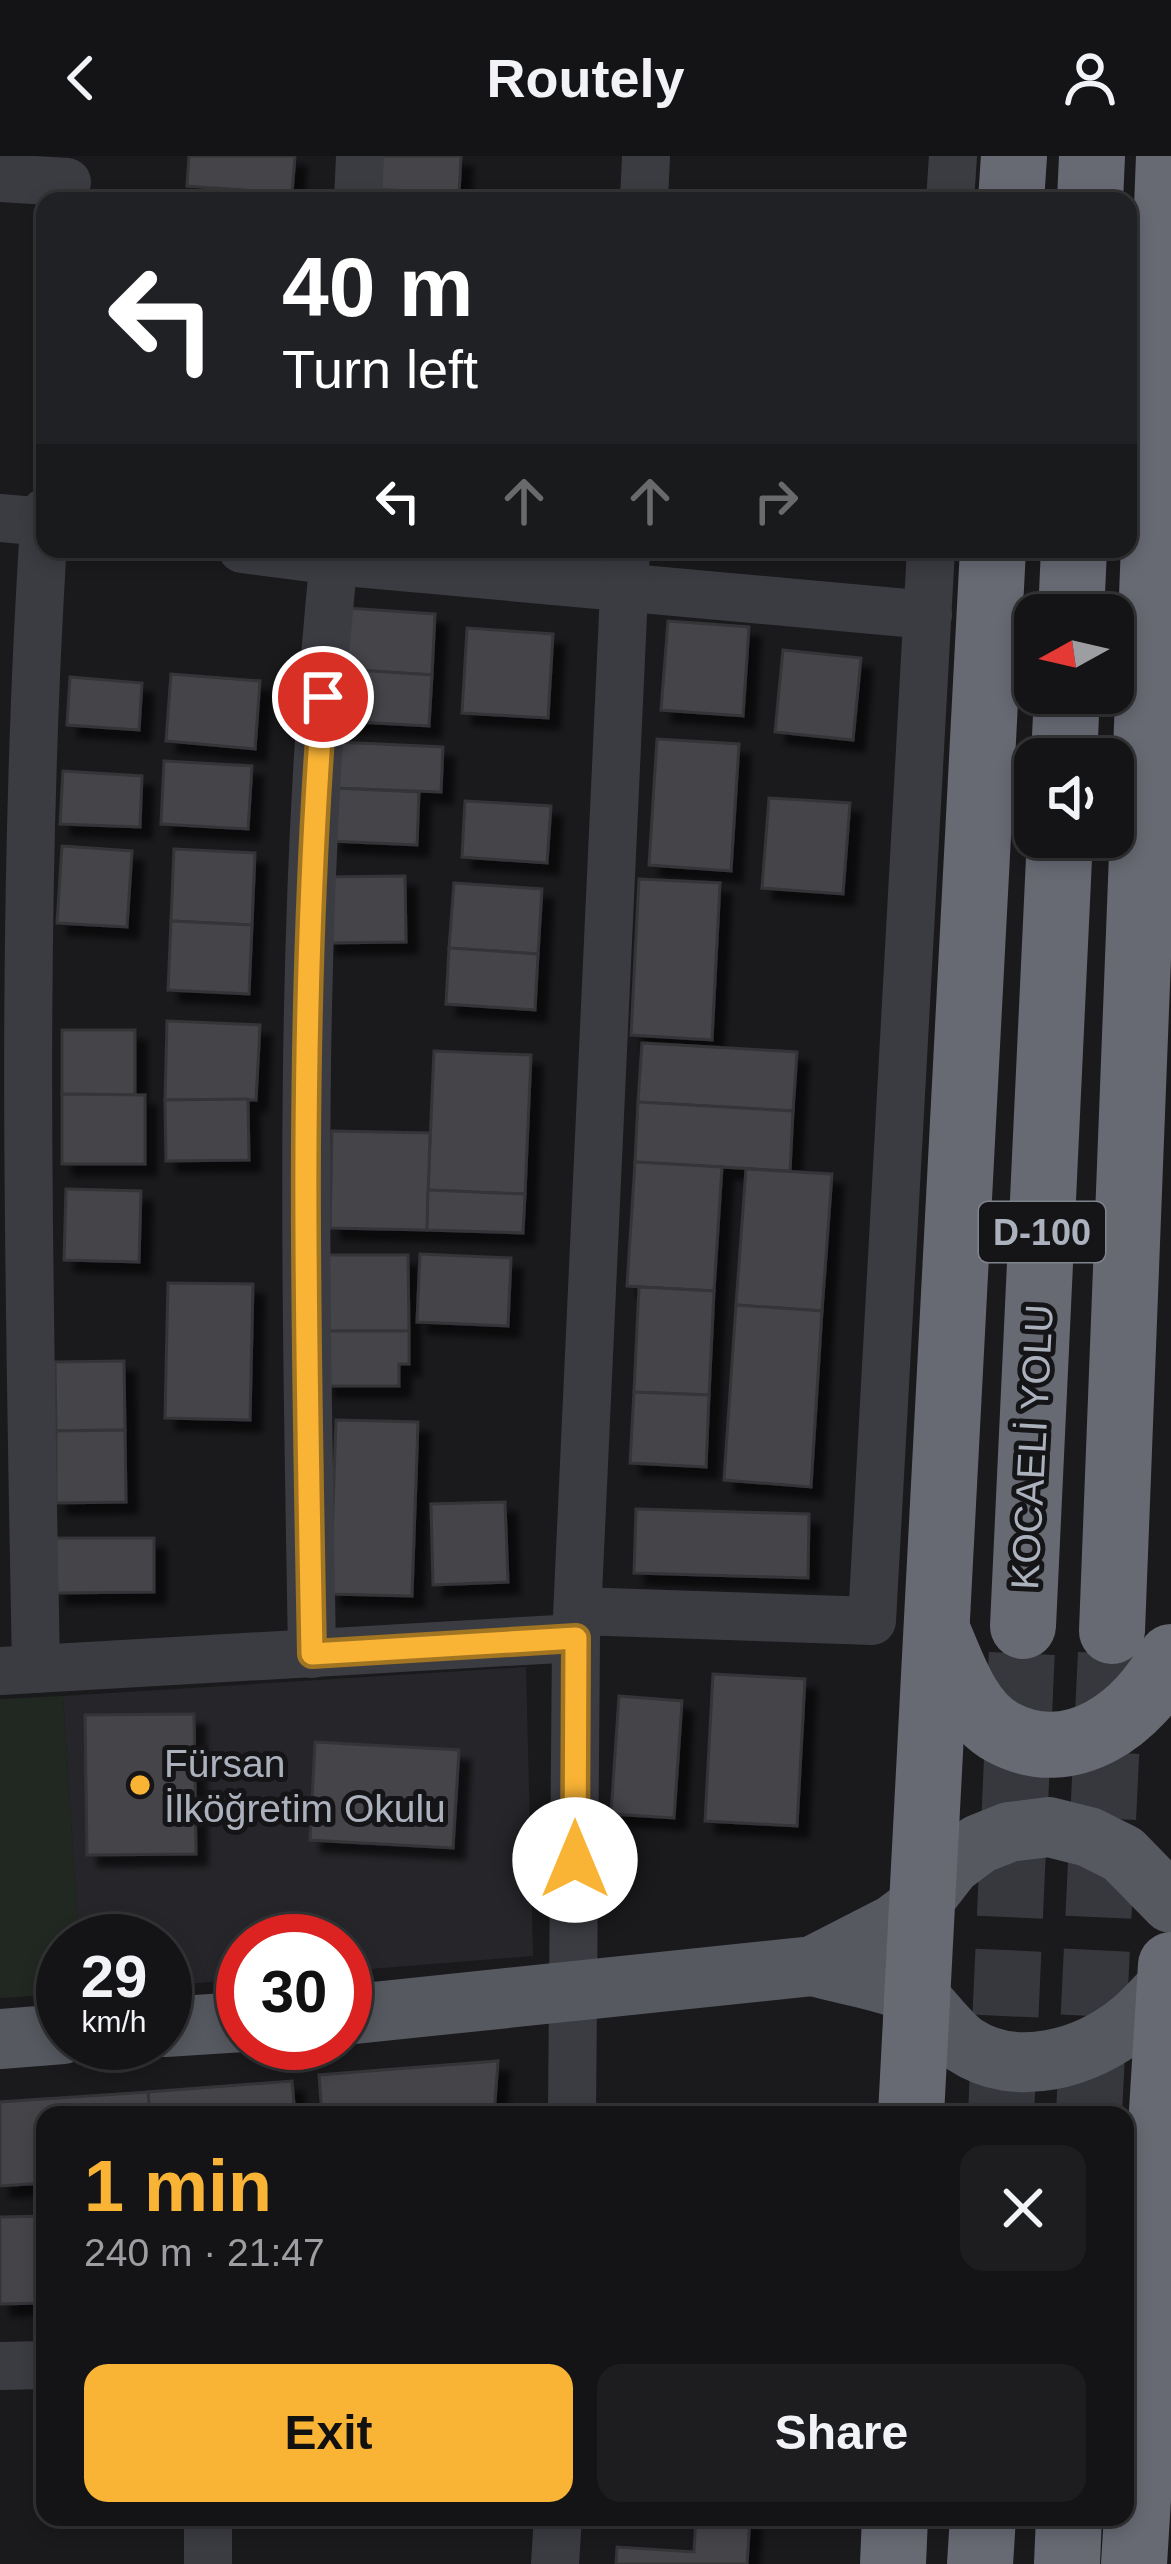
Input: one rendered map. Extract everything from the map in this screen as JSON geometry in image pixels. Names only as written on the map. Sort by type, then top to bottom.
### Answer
[{"type":"highway","points":[[1012,192],[1014,156]]},
{"type":"highway","points":[[1090,192],[1092,156]]},
{"type":"highway","name":"D-100","points":[[1112,1631],[1169,156]]},
{"type":"highway","points":[[911,2106],[993,558]]},
{"type":"highway","points":[[1072,594],[1074,558]]},
{"type":"highway","name":"KOCAELİ YOLU","points":[[1023,1627],[1059,858]]},
{"type":"highway","points":[[936,1627],[961,1685],[981,1713],[1000,1732],[1035,1742],[1060,1744],[1089,1738],[1117,1724],[1139,1705],[1171,1657]]},
{"type":"highway","points":[[1134,2564],[1166,2106],[1171,1965]]},
{"type":"highway","points":[[1134,2228],[1150,2284]]},
{"type":"highway","points":[[893,2564],[895,2526]]},
{"type":"highway","points":[[980,2564],[982,2526]]},
{"type":"highway","points":[[1067,2564],[1069,2526]]},
{"type":"main road","points":[[372,2012],[813,1966],[893,1925],[920,1905],[951,1865],[979,1844],[1010,1832],[1049,1827],[1089,1837],[1123,1854],[1171,1903]]},
{"type":"main road","points":[[813,1966],[916,1995],[946,2033],[974,2051],[1013,2062],[1042,2062],[1101,2043],[1132,2022],[1170,1983]]},
{"type":"main road","points":[[0,2039],[36,2037]]},
{"type":"street","points":[[358,192],[360,156]]},
{"type":"street","points":[[644,192],[646,156]]},
{"type":"street","points":[[951,192],[953,156]]},
{"type":"street","points":[[0,178],[67,180]]},
{"type":"street","points":[[0,518],[36,521]]},
{"type":"street","points":[[44,558],[31,891],[18,1670],[312,1654],[577,1624],[872,1621],[931,558]]},
{"type":"street","points":[[312,1654],[304,1139],[307,959],[334,558]]},
{"type":"street","points":[[397,558],[626,569],[928,615]]},
{"type":"street","points":[[572,2106],[577,1624],[626,569]]},
{"type":"street","points":[[0,2366],[36,2365]]},
{"type":"street","points":[[208,2526],[208,2564]]},
{"type":"street","points":[[555,2564],[557,2526]]},
{"type":"shaded area","points":[[526,1667],[533,1956],[372,1969],[372,1914],[216,1914],[216,1981],[192,1984],[192,1914],[77,1914],[63,1696]]},
{"type":"shaded area","points":[[63,1696],[77,1914],[36,1914],[36,1996],[0,1998],[0,1699]]},
{"type":"building","points":[[189,156],[295,156],[292,192],[187,186]]},
{"type":"building","points":[[373,156],[461,156],[459,192],[371,189]]},
{"type":"building","points":[[214,188],[268,192],[214,192]]},
{"type":"building","points":[[346,608],[435,614],[432,675],[342,669]]},
{"type":"building","points":[[668,621],[749,627],[743,716],[661,710]]},
{"type":"building","points":[[467,628],[553,634],[548,718],[462,713]]},
{"type":"building","points":[[783,650],[861,658],[853,740],[775,732]]},
{"type":"building","points":[[342,669],[432,675],[429,726],[339,721]]},
{"type":"building","points":[[171,674],[260,681],[255,749],[166,741]]},
{"type":"building","points":[[70,677],[142,683],[139,730],[67,725]]},
{"type":"building","points":[[657,739],[739,744],[731,871],[649,865]]},
{"type":"building","points":[[336,742],[443,747],[441,792],[334,788]]},
{"type":"building","points":[[164,761],[252,766],[248,829],[161,824]]},
{"type":"building","points":[[63,771],[142,776],[140,827],[60,824]]},
{"type":"building","points":[[334,788],[419,792],[417,845],[331,841]]},
{"type":"building","points":[[769,798],[850,803],[843,894],[762,888]]},
{"type":"building","points":[[465,801],[551,806],[547,863],[462,857]]},
{"type":"building","points":[[62,846],[132,851],[127,927],[57,923]]},
{"type":"building","points":[[174,849],[255,853],[252,925],[171,921]]},
{"type":"building","points":[[405,876],[406,942],[325,943],[324,877]]},
{"type":"building","points":[[639,879],[720,883],[712,1040],[631,1035]]},
{"type":"building","points":[[454,883],[542,889],[538,954],[449,948]]},
{"type":"building","points":[[171,921],[252,925],[249,994],[168,990]]},
{"type":"building","points":[[449,948],[538,954],[535,1010],[446,1004]]},
{"type":"building","points":[[167,1021],[260,1025],[256,1100],[165,1100]]},
{"type":"building","points":[[62,1030],[135,1030],[135,1095],[62,1094]]},
{"type":"building","points":[[642,1043],[797,1052],[793,1111],[638,1102]]},
{"type":"building","points":[[434,1051],[531,1055],[525,1194],[428,1190]]},
{"type":"building","points":[[62,1094],[145,1095],[145,1164],[62,1164]]},
{"type":"building","points":[[248,1099],[249,1160],[166,1161],[165,1100]]},
{"type":"building","points":[[638,1102],[793,1111],[790,1171],[635,1162]]},
{"type":"building","points":[[332,1131],[430,1133],[427,1230],[330,1228]]},
{"type":"building","points":[[635,1162],[722,1167],[714,1291],[627,1286]]},
{"type":"building","points":[[746,1169],[832,1174],[822,1311],[736,1305]]},
{"type":"building","points":[[66,1189],[141,1191],[139,1262],[64,1260]]},
{"type":"building","points":[[428,1190],[525,1194],[523,1233],[427,1230]]},
{"type":"building","points":[[420,1254],[511,1258],[508,1326],[417,1322]]},
{"type":"building","points":[[325,1255],[408,1255],[409,1331],[324,1331]]},
{"type":"building","points":[[168,1283],[253,1284],[250,1420],[165,1418]]},
{"type":"building","points":[[639,1287],[714,1291],[709,1395],[634,1392]]},
{"type":"building","points":[[736,1305],[822,1311],[811,1487],[724,1480]]},
{"type":"building","points":[[324,1331],[409,1331],[409,1364],[399,1364],[399,1386],[324,1386]]},
{"type":"building","points":[[124,1361],[125,1430],[56,1431],[55,1362]]},
{"type":"building","points":[[634,1392],[709,1395],[706,1467],[630,1463]]},
{"type":"building","points":[[336,1420],[418,1422],[412,1596],[330,1594]]},
{"type":"building","points":[[125,1430],[126,1502],[56,1503],[56,1431]]},
{"type":"building","points":[[505,1502],[508,1582],[433,1585],[431,1504]]},
{"type":"building","points":[[636,1509],[809,1514],[808,1578],[634,1573]]},
{"type":"building","points":[[55,1538],[154,1538],[154,1592],[56,1593]]},
{"type":"building","points":[[713,1674],[805,1679],[797,1826],[705,1821]]},
{"type":"building","points":[[619,1696],[682,1701],[674,1818],[611,1814]]},
{"type":"building","name":"Fürsan İlköğretim Okulu","points":[[194,1714],[196,1854],[87,1855],[85,1715]]},
{"type":"building","points":[[315,1742],[459,1750],[453,1848],[310,1840]]},
{"type":"building","points":[[498,2061],[495,2106],[321,2106],[319,2075]]},
{"type":"building","points":[[292,2081],[294,2106],[149,2106],[148,2092]]},
{"type":"building","points":[[148,2092],[149,2106],[36,2106],[36,2184],[0,2186],[0,2102]]},
{"type":"building","points":[[36,2216],[36,2303],[0,2304],[0,2217]]},
{"type":"building","points":[[695,2526],[749,2526],[747,2564],[616,2564],[617,2547],[694,2552]]},
{"type":"tunnel","points":[[1001,2106],[1023,1626]]},
{"type":"tunnel","points":[[1089,2106],[1112,1631]]},
{"type":"place","name":"Fürsan İlköğretim Okulu","points":[[140,1785]]},
{"type":"route","points":[[323,697],[307,959],[304,1139],[312,1654],[576,1638],[575,1860]]}]
